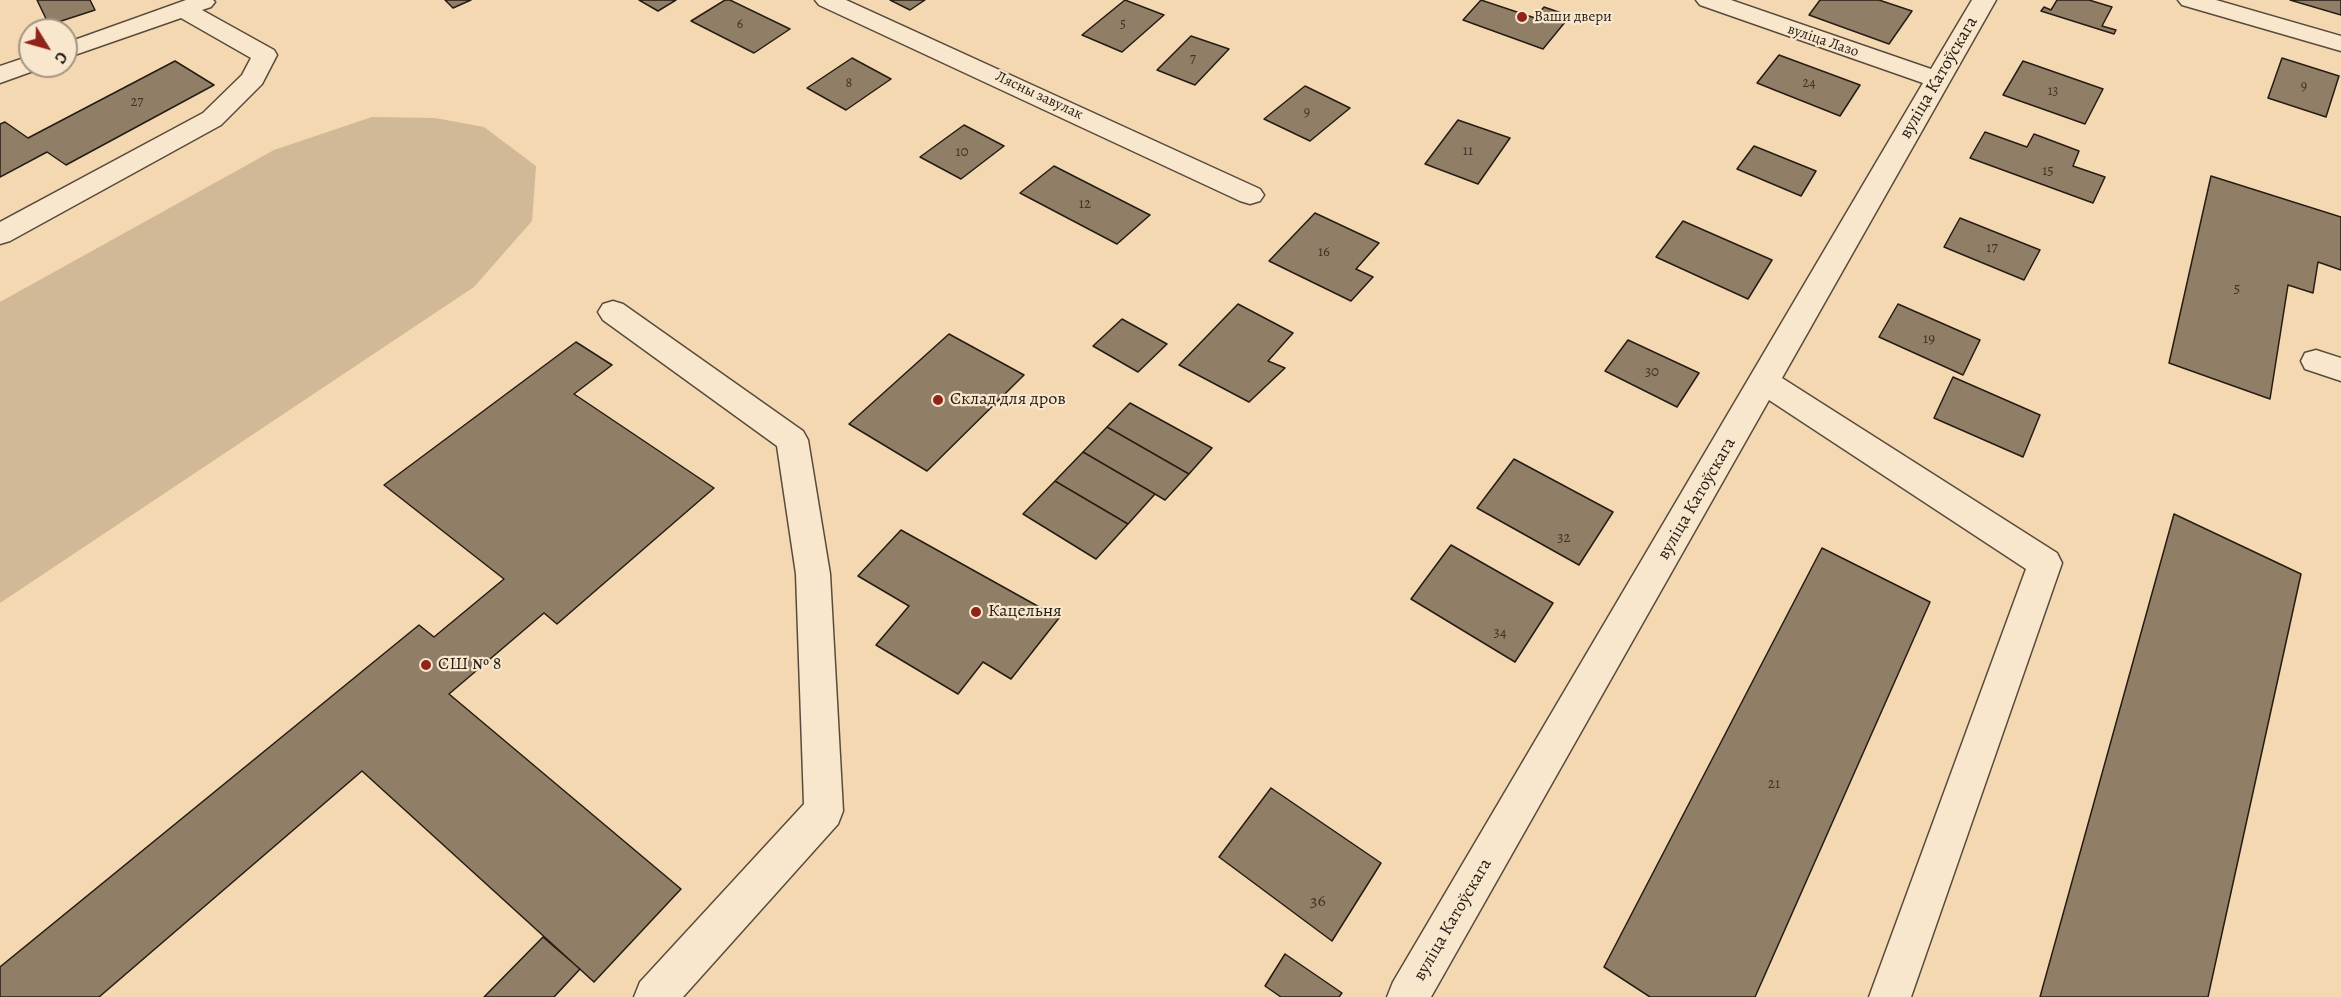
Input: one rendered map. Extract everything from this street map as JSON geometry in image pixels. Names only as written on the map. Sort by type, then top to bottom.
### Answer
[{"type":"street","points":[[78,47],[207,0]]},
{"type":"street","name":"Лясны завулак","points":[[827,0],[1250,195]]},
{"type":"street","name":"вуліца Лазо","points":[[1708,0],[1938,80]]},
{"type":"street","name":"вуліца Катоўскага","points":[[1408,997],[1984,0]]},
{"type":"street","points":[[2190,0],[2341,44]]},
{"type":"street","points":[[0,234],[212,119],[253,79],[264,55],[182,9]]},
{"type":"street","points":[[0,75],[18,68]]},
{"type":"street","points":[[613,312],[792,440],[813,574],[824,811],[655,997]]},
{"type":"street","points":[[1765,382],[2045,563],[1890,997]]},
{"type":"shaded area","points":[[372,117],[435,118],[484,127],[536,166],[532,221],[474,287],[0,603],[0,302],[274,150]]},
{"type":"building","points":[[37,0],[90,0],[95,10],[70,18],[46,18]]},
{"type":"building","points":[[445,0],[471,0],[453,8]]},
{"type":"building","points":[[639,0],[676,0],[658,11]]},
{"type":"building","points":[[725,0],[730,0],[790,29],[754,53],[691,21]]},
{"type":"building","points":[[890,0],[925,0],[910,10]]},
{"type":"building","points":[[1125,0],[1164,15],[1122,52],[1082,35]]},
{"type":"building","points":[[1481,0],[1535,18],[1544,7],[1570,16],[1543,49],[1463,20]]},
{"type":"building","points":[[1820,0],[1879,0],[1912,11],[1889,44],[1809,15]]},
{"type":"building","points":[[2057,0],[2089,0],[2112,7],[2102,26],[2116,30],[2114,34],[2041,11],[2044,7],[2051,10]]},
{"type":"building","points":[[2290,0],[2341,0],[2341,15]]},
{"type":"building","points":[[1191,36],[1229,49],[1195,85],[1157,70]]},
{"type":"building","points":[[1779,55],[1860,85],[1840,116],[1757,83]]},
{"type":"building","points":[[852,58],[891,79],[846,110],[807,88]]},
{"type":"building","points":[[2282,58],[2339,76],[2326,117],[2268,98]]},
{"type":"building","points":[[175,61],[214,85],[66,165],[47,152],[0,177],[0,124],[5,122],[28,138]]},
{"type":"building","points":[[2023,61],[2103,89],[2085,124],[2003,95]]},
{"type":"building","points":[[1305,86],[1350,108],[1310,141],[1264,119]]},
{"type":"building","points":[[1458,120],[1510,138],[1478,184],[1425,164]]},
{"type":"building","points":[[964,125],[1004,146],[961,179],[920,157]]},
{"type":"building","points":[[1985,132],[2027,147],[2034,134],[2079,151],[2073,166],[2105,177],[2093,203],[1970,158]]},
{"type":"building","points":[[1754,146],[1816,171],[1801,196],[1737,169]]},
{"type":"building","points":[[1054,166],[1150,215],[1117,244],[1020,193]]},
{"type":"building","points":[[2211,176],[2341,217],[2341,270],[2318,262],[2313,293],[2288,285],[2270,399],[2169,363]]},
{"type":"building","points":[[1315,213],[1379,243],[1356,269],[1373,277],[1351,301],[1269,261]]},
{"type":"building","points":[[1960,218],[2040,250],[2024,280],[1944,247]]},
{"type":"building","points":[[1683,221],[1772,260],[1748,299],[1656,257]]},
{"type":"building","points":[[1238,304],[1293,333],[1268,361],[1285,368],[1249,402],[1179,365]]},
{"type":"building","points":[[1898,304],[1980,340],[1963,375],[1879,337]]},
{"type":"building","points":[[1122,319],[1167,344],[1138,372],[1093,346]]},
{"type":"building","name":"Склад для дров","points":[[949,334],[1024,375],[927,471],[849,424]]},
{"type":"building","points":[[1628,340],[1699,373],[1677,407],[1605,371]]},
{"type":"building","name":"СШ № 8","points":[[576,342],[612,365],[574,394],[714,488],[557,624],[544,613],[449,694],[681,889],[594,982],[362,771],[99,997],[0,997],[0,967],[419,625],[434,637],[504,579],[384,485]]},
{"type":"building","points":[[1953,377],[2040,415],[2023,457],[1934,418]]},
{"type":"building","points":[[1130,403],[1212,448],[1189,474],[1107,427]]},
{"type":"building","points":[[1107,427],[1189,474],[1165,500],[1083,452]]},
{"type":"building","points":[[1083,452],[1155,494],[1128,524],[1055,481]]},
{"type":"building","points":[[1514,459],[1613,512],[1579,565],[1477,508]]},
{"type":"building","points":[[1055,481],[1128,524],[1096,559],[1023,514]]},
{"type":"building","points":[[2174,514],[2301,574],[2208,997],[2040,997]]},
{"type":"building","name":"Кацельня","points":[[901,530],[1059,618],[1011,679],[983,662],[958,694],[876,645],[909,606],[858,576]]},
{"type":"building","points":[[1451,545],[1553,603],[1515,662],[1411,599]]},
{"type":"building","points":[[1822,548],[1930,602],[1755,997],[1650,997],[1604,967]]},
{"type":"building","points":[[1271,788],[1381,863],[1332,941],[1219,857]]},
{"type":"building","points":[[543,937],[580,969],[554,997],[484,997]]},
{"type":"building","points":[[1285,954],[1342,993],[1339,997],[1281,997],[1265,986]]},
{"type":"place","name":"Ваши двери","points":[[1522,17]]},
{"type":"place","name":"Склад для дров","points":[[938,400]]},
{"type":"place","name":"Кацельня","points":[[976,612]]},
{"type":"place","name":"СШ № 8","points":[[426,665]]}]
